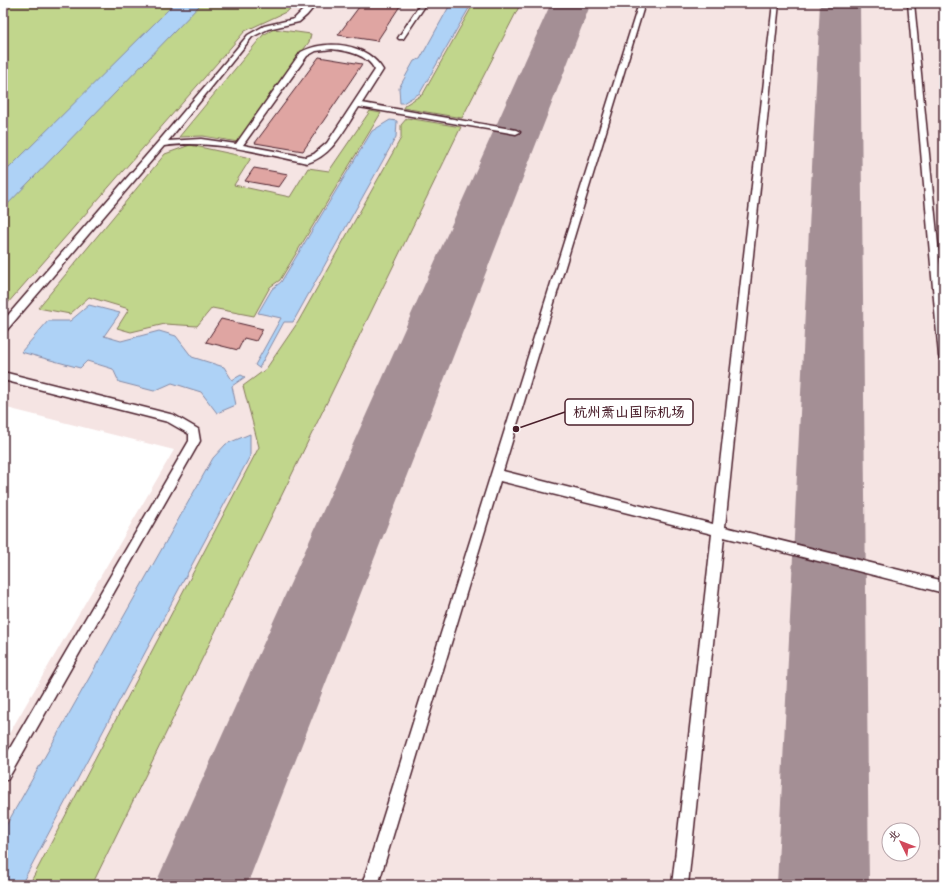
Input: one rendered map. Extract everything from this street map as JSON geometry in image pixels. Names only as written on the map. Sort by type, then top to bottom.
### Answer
[{"type":"lane","points":[[3,328],[161,144],[250,36],[258,30],[270,25],[293,22],[302,17],[314,3]]},
{"type":"lane","points":[[401,38],[424,3]]},
{"type":"lane","points":[[370,885],[498,475],[642,3]]},
{"type":"lane","points":[[680,885],[776,3]]},
{"type":"lane","points":[[911,3],[944,356]]},
{"type":"lane","points":[[161,144],[183,141],[201,141],[307,160],[317,156],[330,145],[380,70],[377,63],[360,52],[336,48],[316,48],[304,54],[238,147]]},
{"type":"lane","points":[[357,104],[516,132]]},
{"type":"lane","points":[[3,376],[170,418],[194,432],[195,441],[3,774]]},
{"type":"lane","points":[[498,475],[944,587]]},
{"type":"shaded area","points":[[3,3],[944,3],[944,885],[3,885],[3,744],[174,450],[3,407]]},
{"type":"green space","points":[[3,3],[295,3],[288,11],[245,31],[7,304],[3,303]]},
{"type":"green space","points":[[474,3],[521,3],[462,118],[403,108],[405,105],[423,94]]},
{"type":"green space","points":[[274,29],[311,34],[309,42],[238,142],[203,136],[179,137],[263,35]]},
{"type":"green space","points":[[370,111],[381,113],[280,280],[270,287],[254,316],[212,308],[197,326],[165,324],[131,332],[117,328],[129,309],[89,297],[70,314],[38,308],[165,154],[190,145],[251,158],[234,185],[290,197],[308,168],[329,171]]},
{"type":"green space","points":[[407,118],[461,127],[92,885],[29,885],[259,447],[243,386],[266,369],[298,322],[401,138],[401,125]]},
{"type":"water","points":[[175,3],[202,3],[3,209],[3,174]]},
{"type":"water","points":[[451,3],[472,3],[420,93],[403,103],[400,103],[399,88],[414,61],[420,59]]},
{"type":"water","points":[[390,120],[397,121],[396,137],[293,322],[284,322],[259,368],[255,365],[281,318],[258,313],[272,289],[281,282],[372,131]]},
{"type":"water","points":[[89,305],[120,313],[104,336],[121,341],[159,331],[176,336],[192,357],[224,367],[232,380],[241,375],[245,377],[232,386],[236,405],[217,413],[201,392],[172,383],[154,391],[119,382],[113,369],[87,361],[80,368],[21,352],[48,321],[70,321]]},
{"type":"water","points":[[250,434],[250,456],[21,885],[3,885],[3,831],[213,458],[226,444]]},
{"type":"building","points":[[362,3],[402,3],[377,41],[338,35]]},
{"type":"building","points":[[319,57],[362,64],[303,151],[255,143]]},
{"type":"building","points":[[254,168],[288,174],[279,187],[245,181]]},
{"type":"building","points":[[221,319],[263,329],[256,341],[244,338],[238,350],[206,342]]},
{"type":"taxiway","points":[[201,885],[571,3]]},
{"type":"taxiway","points":[[823,885],[840,3]]},
{"type":"place","name":"杭州萧山国际机场","points":[[516,429]]}]
